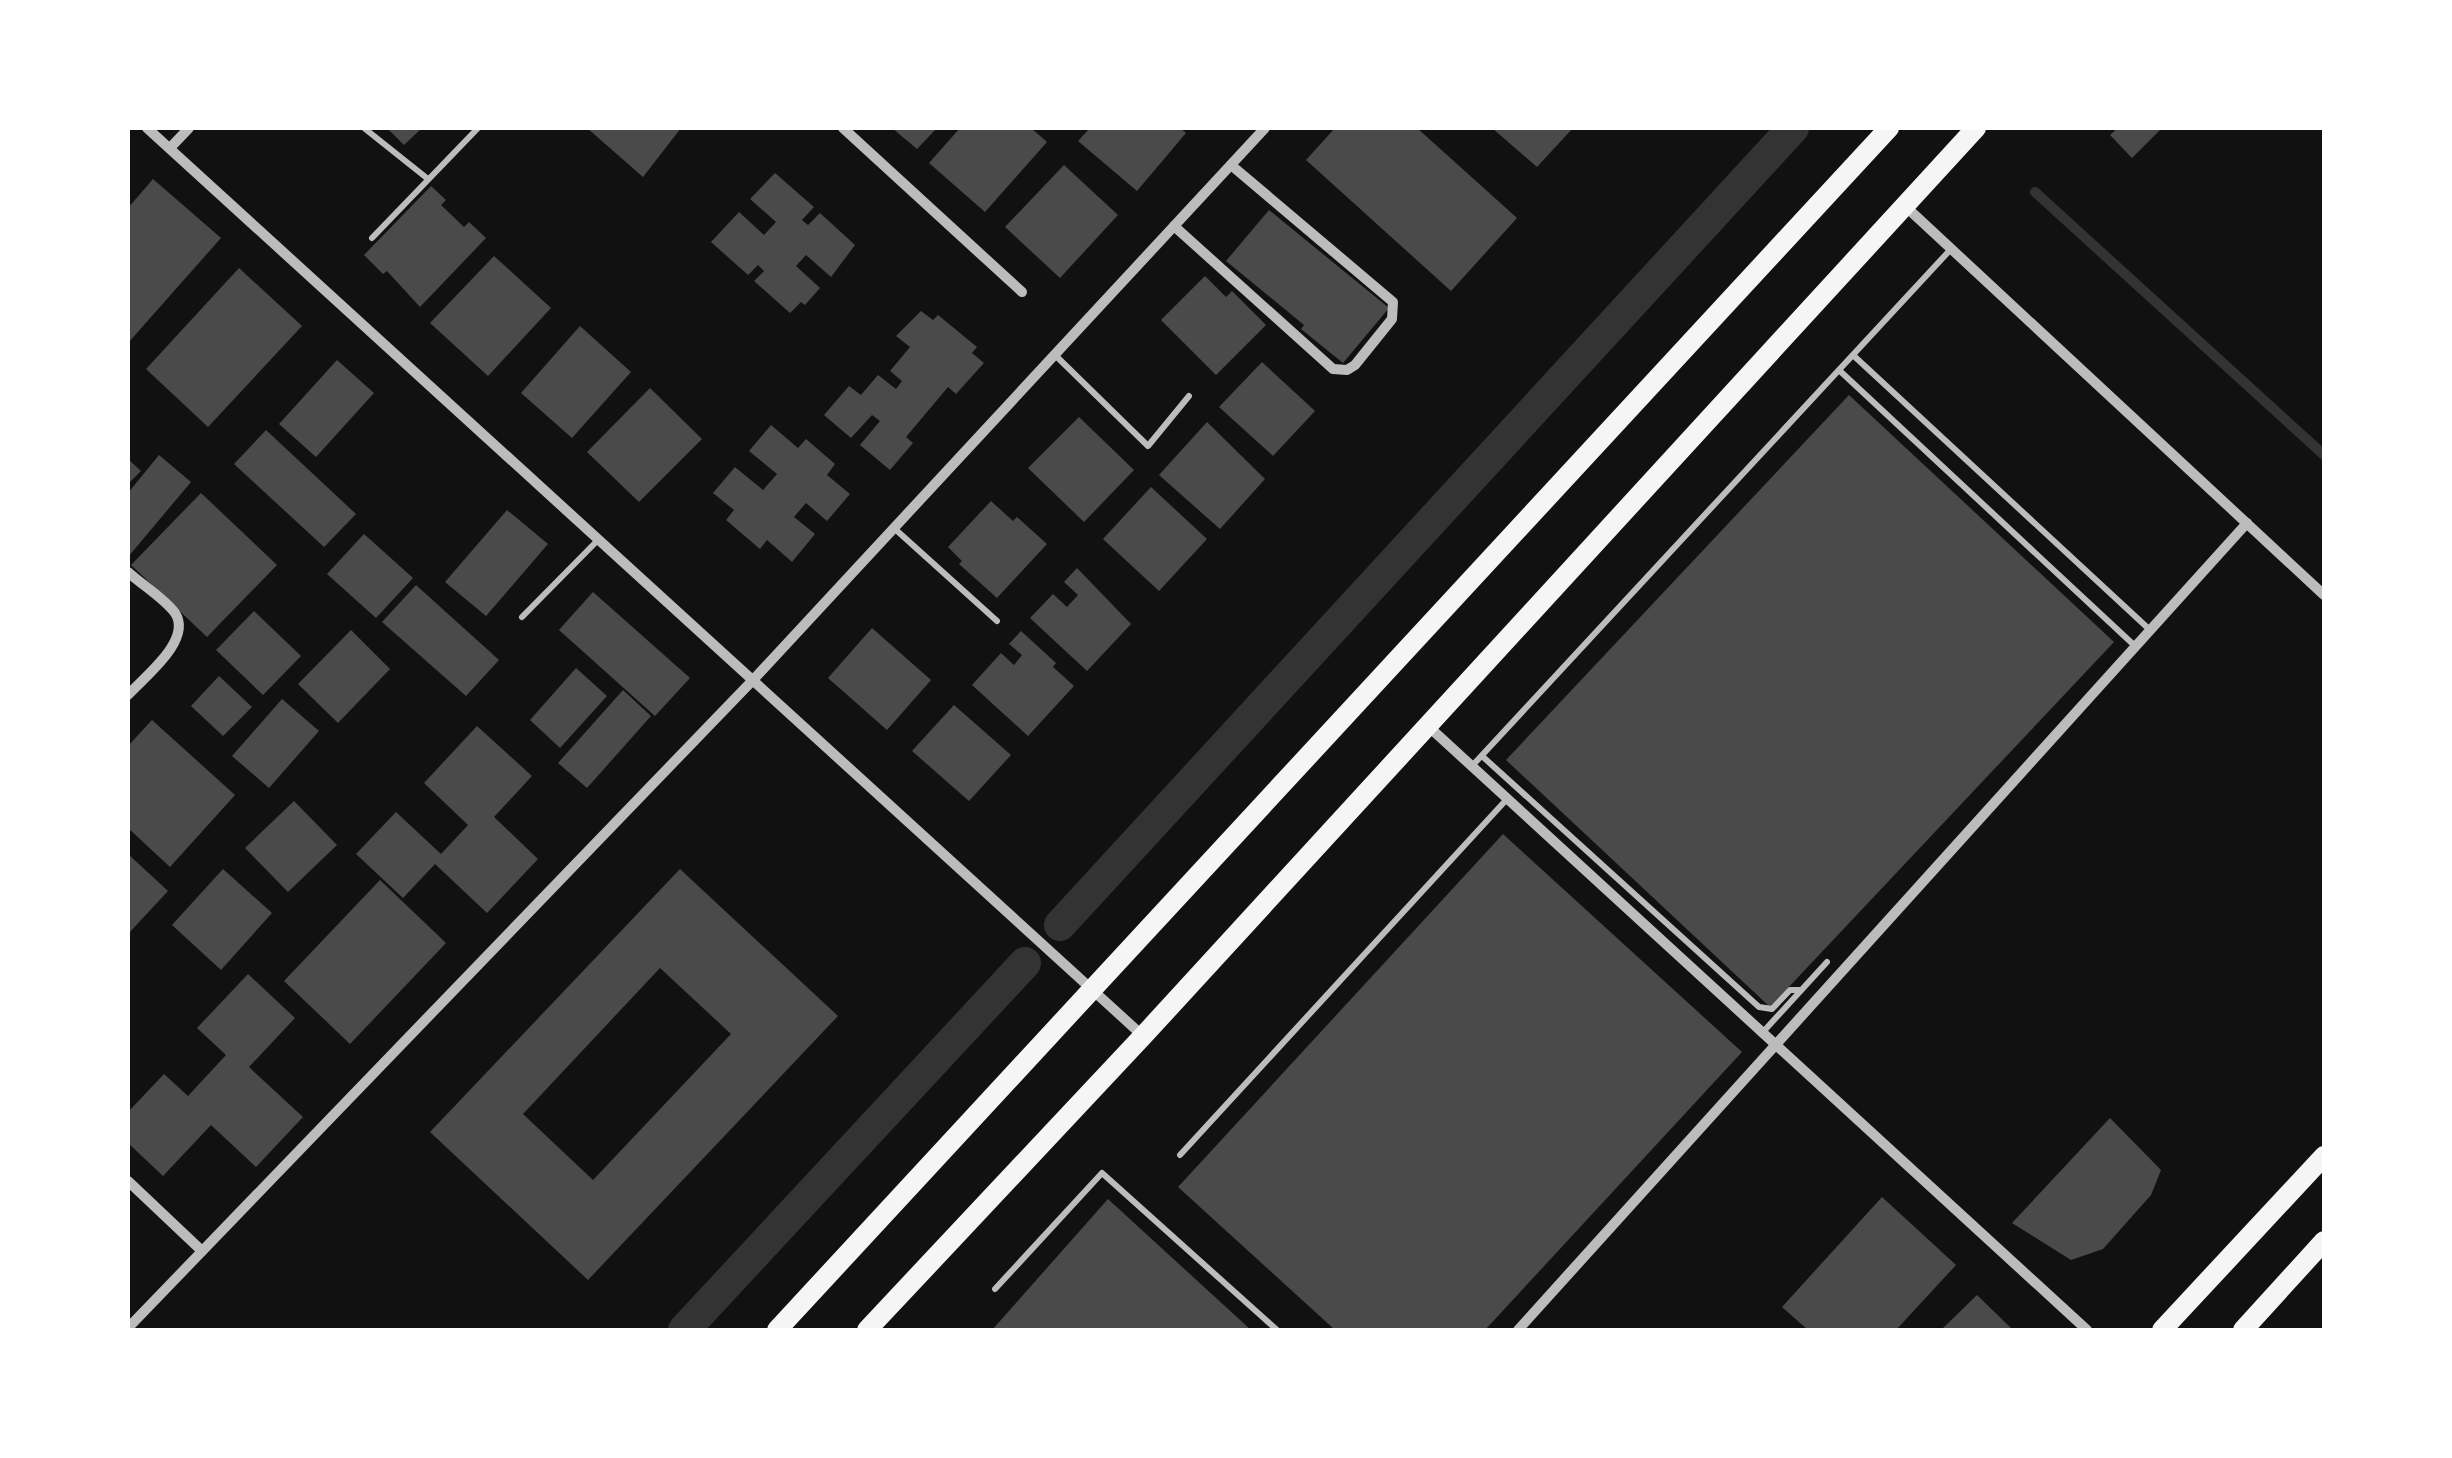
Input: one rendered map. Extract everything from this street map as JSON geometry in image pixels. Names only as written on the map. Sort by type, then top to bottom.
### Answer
[{"type":"main road","points":[[776,1330],[1889,128]]},
{"type":"main road","points":[[868,1330],[1976,128]]},
{"type":"main road","points":[[2162,1330],[2324,1156]]},
{"type":"main road","points":[[2243,1330],[2324,1241]]},
{"type":"street","points":[[147,128],[1143,1036]]},
{"type":"street","points":[[170,148],[189,128]]},
{"type":"street","points":[[843,128],[1022,292]]},
{"type":"street","points":[[128,1328],[753,680],[1265,128]]},
{"type":"street","points":[[1174,226],[1333,369],[1347,370],[1355,365],[1392,319],[1393,302],[1230,164]]},
{"type":"street","points":[[1904,205],[2324,595]]},
{"type":"street","points":[[1518,1330],[2247,523]]},
{"type":"street","points":[[128,572],[174,612],[179,632],[176,644],[128,695]]},
{"type":"street","points":[[1428,726],[2087,1330]]},
{"type":"street","points":[[128,1181],[202,1251]]},
{"type":"lane","points":[[364,128],[428,179]]},
{"type":"lane","points":[[372,238],[478,128]]},
{"type":"lane","points":[[1472,766],[1951,249]]},
{"type":"lane","points":[[1054,354],[1148,446],[1189,396]]},
{"type":"lane","points":[[1854,356],[2150,630]]},
{"type":"lane","points":[[1840,371],[2106,625],[2135,646]]},
{"type":"lane","points":[[895,529],[997,621]]},
{"type":"lane","points":[[522,617],[599,539]]},
{"type":"lane","points":[[1482,756],[1759,1007],[1772,1009],[1790,990],[1801,990]]},
{"type":"lane","points":[[1180,1155],[1508,798]]},
{"type":"lane","points":[[1763,1032],[1828,962]]},
{"type":"lane","points":[[995,1288],[1102,1173],[1277,1330]]},
{"type":"building","points":[[387,128],[422,128],[404,145]]},
{"type":"building","points":[[587,128],[681,128],[643,177]]},
{"type":"building","points":[[892,128],[937,128],[917,149]]},
{"type":"building","points":[[960,128],[1031,128],[1047,142],[985,212],[929,163]]},
{"type":"building","points":[[1090,128],[1180,128],[1186,133],[1137,191],[1078,141]]},
{"type":"building","points":[[1335,128],[1417,128],[1517,218],[1451,291],[1306,160]]},
{"type":"building","points":[[1492,128],[1573,128],[1537,167]]},
{"type":"building","points":[[2118,128],[2160,130],[2132,158],[2110,135]]},
{"type":"building","points":[[1064,165],[1118,215],[1060,278],[1005,227]]},
{"type":"building","points":[[775,173],[814,207],[802,220],[808,225],[820,213],[855,245],[831,277],[806,255],[796,266],[820,288],[805,305],[801,302],[790,313],[754,281],[764,271],[758,265],[748,275],[711,242],[739,212],[764,235],[776,222],[750,199]]},
{"type":"building","points":[[153,179],[221,238],[128,343],[128,208]]},
{"type":"building","points":[[431,186],[446,200],[441,205],[464,227],[469,222],[486,238],[420,307],[387,271],[383,274],[364,255]]},
{"type":"building","points":[[1269,210],[1389,308],[1343,363],[1301,329],[1304,325],[1226,261]]},
{"type":"building","points":[[494,256],[551,308],[488,376],[430,323]]},
{"type":"building","points":[[239,268],[302,326],[208,427],[146,369]]},
{"type":"building","points":[[1205,276],[1226,297],[1232,291],[1266,325],[1216,375],[1161,320]]},
{"type":"building","points":[[921,311],[933,320],[938,315],[977,347],[972,353],[984,363],[956,394],[948,387],[906,437],[913,443],[890,470],[860,445],[880,421],[872,415],[851,438],[824,415],[849,386],[861,395],[878,375],[896,389],[902,381],[890,371],[910,347],[896,336]]},
{"type":"building","points":[[580,326],[631,372],[572,438],[521,393]]},
{"type":"building","points":[[337,360],[374,393],[316,457],[279,424]]},
{"type":"building","points":[[1262,362],[1315,411],[1273,456],[1219,407]]},
{"type":"building","points":[[650,388],[702,439],[639,502],[587,452]]},
{"type":"building","points":[[1849,395],[2114,642],[1770,1007],[1506,760]]},
{"type":"building","points":[[1079,417],[1134,470],[1084,522],[1028,468]]},
{"type":"building","points":[[1207,422],[1265,479],[1220,529],[1159,475]]},
{"type":"building","points":[[771,425],[798,448],[806,439],[835,464],[827,475],[850,494],[827,521],[806,503],[794,517],[815,534],[792,562],[767,540],[760,549],[726,520],[734,510],[713,493],[735,467],[763,490],[777,474],[749,451]]},
{"type":"building","points":[[266,430],[356,514],[324,547],[234,464]]},
{"type":"building","points":[[159,455],[191,482],[128,557],[128,493]]},
{"type":"building","points":[[128,459],[141,471],[128,484]]},
{"type":"building","points":[[1151,487],[1207,539],[1159,591],[1103,539]]},
{"type":"building","points":[[201,493],[277,565],[207,637],[131,565]]},
{"type":"building","points":[[991,501],[1013,521],[1017,517],[1047,544],[997,598],[959,564],[962,561],[948,547]]},
{"type":"building","points":[[507,510],[548,544],[486,616],[445,582]]},
{"type":"building","points":[[364,534],[413,578],[376,618],[327,574]]},
{"type":"building","points":[[1077,568],[1131,624],[1087,671],[1030,618],[1053,594],[1067,607],[1078,595],[1064,582]]},
{"type":"building","points":[[416,585],[499,660],[466,696],[382,622]]},
{"type":"building","points":[[593,592],[690,678],[655,716],[559,630]]},
{"type":"building","points":[[254,611],[301,656],[263,695],[216,650]]},
{"type":"building","points":[[872,628],[931,680],[887,730],[828,678]]},
{"type":"building","points":[[351,630],[390,669],[338,723],[298,684]]},
{"type":"building","points":[[1021,631],[1074,686],[1028,736],[972,685],[1001,653],[1014,665],[1022,655],[1009,644]]},
{"type":"building","points":[[576,668],[607,696],[560,748],[530,720]]},
{"type":"building","points":[[219,676],[252,707],[223,736],[191,706]]},
{"type":"building","points":[[623,690],[651,716],[587,788],[558,763]]},
{"type":"building","points":[[282,699],[319,731],[269,788],[232,756]]},
{"type":"building","points":[[954,705],[1011,755],[969,801],[912,751]]},
{"type":"building","points":[[152,720],[235,795],[170,867],[128,828],[128,746]]},
{"type":"building","points":[[477,726],[532,776],[494,817],[538,859],[487,913],[435,864],[403,898],[356,854],[396,812],[441,854],[468,825],[424,783]]},
{"type":"building","points":[[294,801],[337,845],[288,892],[245,848]]},
{"type":"building","points":[[1503,834],[1742,1052],[1485,1330],[1335,1330],[1178,1187]]},
{"type":"building","points":[[128,854],[168,891],[128,934]]},
{"type":"building","points":[[223,869],[272,913],[221,970],[172,925]]},
{"type":"building","points":[[680,869],[838,1016],[588,1280],[430,1132]],"holes":[[[660,968],[731,1034],[593,1180],[523,1114]]]},
{"type":"building","points":[[380,880],[446,943],[350,1044],[284,981]]},
{"type":"building","points":[[248,974],[295,1018],[249,1067],[303,1117],[256,1167],[211,1125],[163,1176],[128,1143],[128,1112],[164,1074],[188,1096],[226,1055],[197,1028]]},
{"type":"building","points":[[2110,1118],[2161,1170],[2151,1195],[2103,1249],[2071,1260],[2012,1223]]},
{"type":"building","points":[[1882,1197],[1956,1265],[1896,1330],[1808,1330],[1782,1307]]},
{"type":"building","points":[[1108,1199],[1251,1330],[992,1330]]},
{"type":"building","points":[[1977,1295],[2013,1330],[1941,1330]]},
{"type":"waterway","points":[[1060,925],[1793,128]]},
{"type":"waterway","points":[[2035,192],[2324,455]]},
{"type":"waterway","points":[[684,1330],[1025,963]]}]
